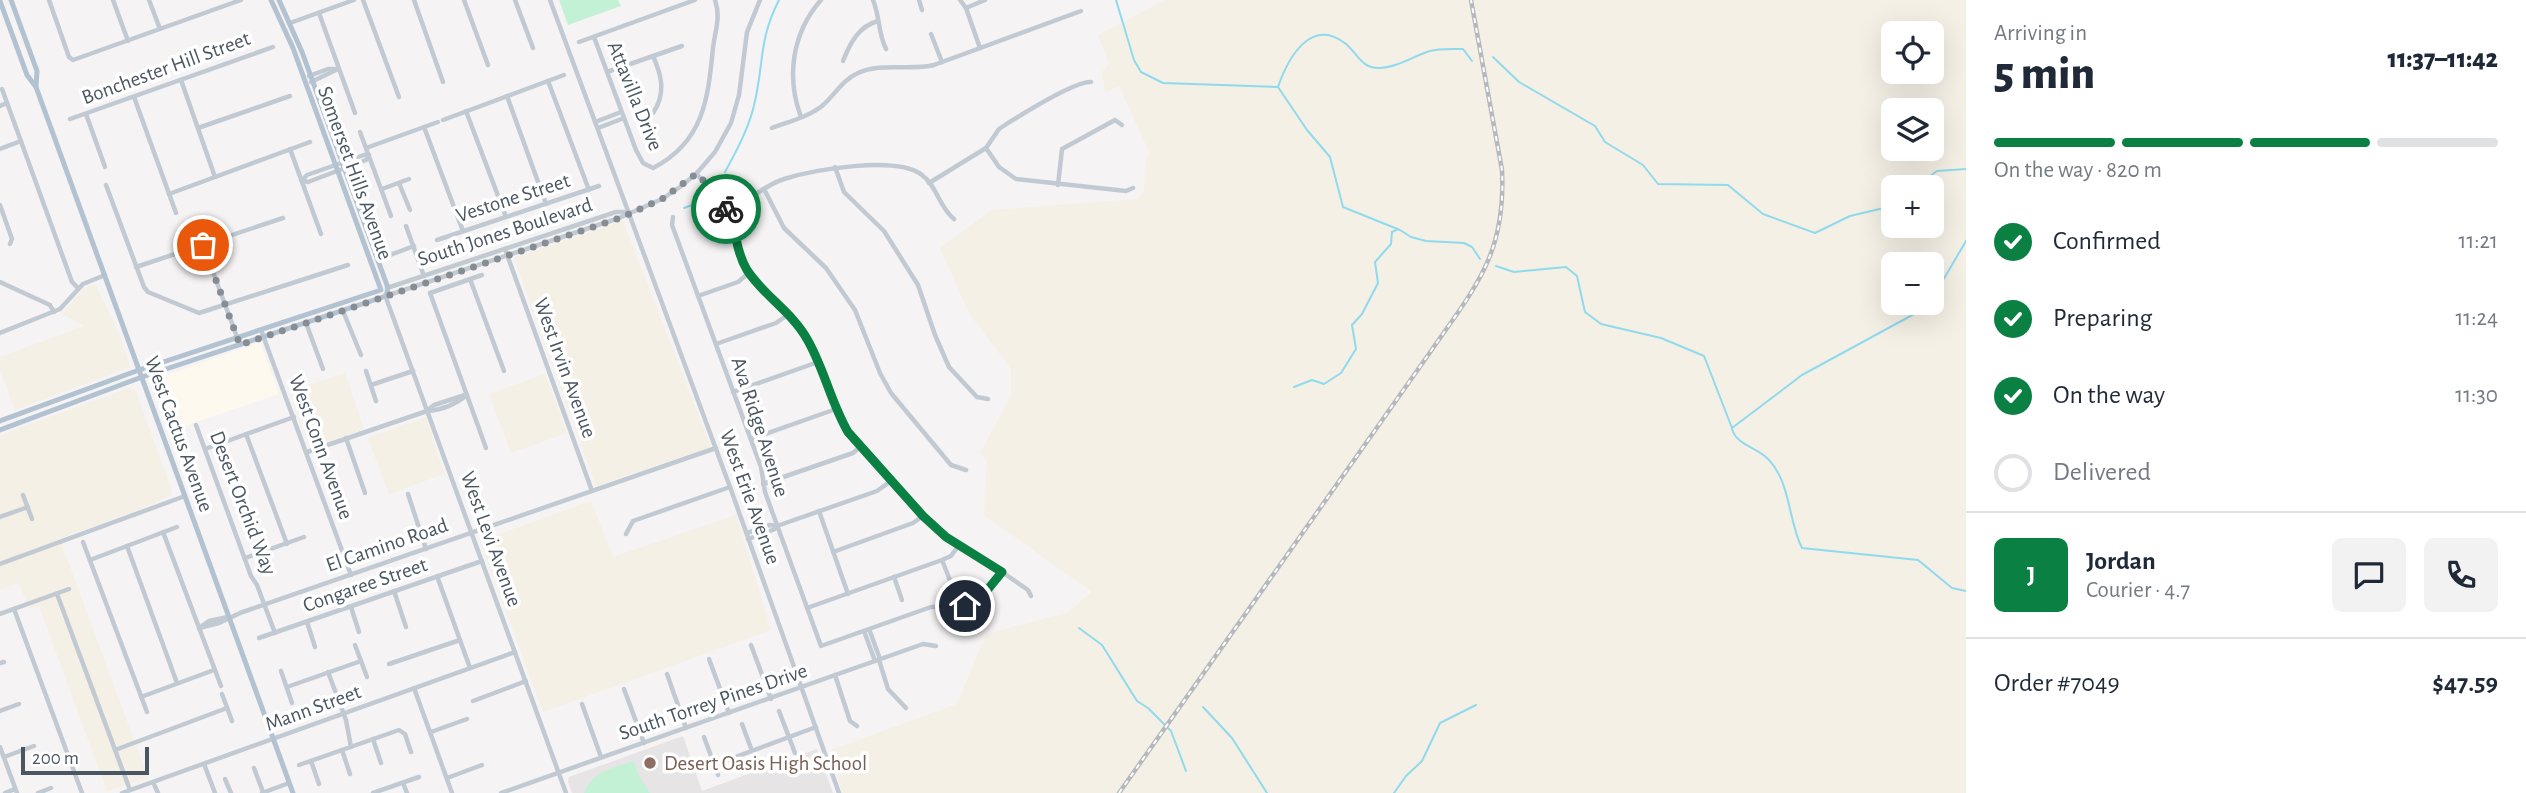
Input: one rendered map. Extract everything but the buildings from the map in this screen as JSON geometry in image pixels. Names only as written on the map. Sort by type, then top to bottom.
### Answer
[{"type":"main road","name":"West Cactus Avenue","points":[[11,0],[37,71],[36,86]]},
{"type":"main road","name":"Somerset Hills Avenue","points":[[271,0],[308,80]]},
{"type":"main road","name":"Somerset Hills Avenue","points":[[279,0],[290,23],[386,296]]},
{"type":"main road","name":"West Cactus Avenue","points":[[0,1],[27,75],[36,86],[293,793]]},
{"type":"main road","name":"South Jones Boulevard","points":[[0,421],[139,370],[385,289]]},
{"type":"main road","name":"South Jones Boulevard","points":[[0,430],[142,377],[386,296]]},
{"type":"street","points":[[49,0],[72,60],[241,0]]},
{"type":"street","points":[[113,0],[128,41]]},
{"type":"street","points":[[149,0],[160,29]]},
{"type":"street","points":[[290,23],[354,0]]},
{"type":"street","points":[[363,0],[399,97]]},
{"type":"street","points":[[414,0],[443,82]]},
{"type":"street","points":[[464,0],[488,65]]},
{"type":"street","points":[[515,0],[533,48]]},
{"type":"street","name":"West Erie Avenue","points":[[550,0],[716,448],[839,793]]},
{"type":"street","points":[[579,42],[695,0]]},
{"type":"street","name":"Attavilla Drive","points":[[594,37],[641,159],[647,167],[656,166],[676,151],[703,111],[710,87],[718,23],[715,0]]},
{"type":"street","points":[[629,212],[662,199],[696,174],[715,152],[734,116],[747,32],[760,0]]},
{"type":"street","points":[[801,117],[793,88],[795,51],[803,28],[821,0]]},
{"type":"street","points":[[873,0],[886,49]]},
{"type":"street","points":[[919,0],[922,10]]},
{"type":"street","points":[[960,0],[981,48]]},
{"type":"street","points":[[965,8],[985,0]]},
{"type":"street","points":[[772,128],[818,109],[840,86],[862,71],[874,68],[917,68],[942,62],[1081,10]]},
{"type":"street","points":[[318,13],[355,113]]},
{"type":"street","points":[[843,61],[859,32],[870,23],[878,21]]},
{"type":"street","points":[[931,34],[942,62]]},
{"type":"street","points":[[607,72],[682,46]]},
{"type":"street","name":"Bonchester Hill Street","points":[[70,119],[273,47]]},
{"type":"street","points":[[653,56],[660,74],[662,90],[653,113]]},
{"type":"street","points":[[308,80],[329,75],[339,69]]},
{"type":"street","points":[[366,148],[565,75]]},
{"type":"street","points":[[181,80],[215,177]]},
{"type":"street","points":[[548,81],[589,190]]},
{"type":"street","points":[[929,183],[986,148],[999,129],[1008,122],[1073,87],[1091,82]]},
{"type":"street","points":[[2,89],[72,282],[78,288]]},
{"type":"street","points":[[198,128],[290,96]]},
{"type":"street","points":[[507,96],[547,204]]},
{"type":"street","points":[[134,97],[176,213]]},
{"type":"street","points":[[0,106],[7,103]]},
{"type":"street","points":[[466,111],[506,217]]},
{"type":"street","points":[[595,121],[621,112]]},
{"type":"street","points":[[86,114],[105,167]]},
{"type":"street","points":[[598,128],[624,118]]},
{"type":"street","points":[[1058,185],[1062,149],[1115,120],[1122,125]]},
{"type":"street","points":[[424,127],[463,231]]},
{"type":"street","points":[[360,132],[391,216]]},
{"type":"street","points":[[0,149],[21,141]]},
{"type":"street","points":[[169,194],[310,142]]},
{"type":"street","points":[[986,148],[999,167],[1016,179],[1126,191],[1133,188]]},
{"type":"street","points":[[290,149],[321,233]]},
{"type":"street","points":[[301,180],[308,182],[340,167],[366,160],[369,155]]},
{"type":"street","points":[[742,204],[782,180],[835,167],[886,166],[922,175],[938,201],[954,219]]},
{"type":"street","points":[[835,167],[844,192],[884,231],[918,285],[949,367],[977,397],[988,399]]},
{"type":"street","points":[[696,174],[729,203]]},
{"type":"street","points":[[382,189],[409,179]]},
{"type":"street","points":[[399,183],[410,210]]},
{"type":"street","points":[[106,185],[146,290],[199,313],[348,265]]},
{"type":"street","name":"Vestone Street","points":[[438,240],[599,186]]},
{"type":"street","points":[[764,189],[784,228],[826,268],[844,291],[891,393],[951,465],[966,470]]},
{"type":"street","points":[[729,203],[736,201],[742,204],[744,210],[742,216],[733,219]]},
{"type":"street","points":[[729,203],[726,212],[733,219],[741,258],[749,273],[789,314],[806,337],[848,432],[923,516],[959,545],[1028,590],[1031,596]]},
{"type":"street","points":[[0,205],[12,239],[10,244]]},
{"type":"street","name":"South Jones Boulevard","points":[[385,289],[617,212],[629,212]]},
{"type":"street","name":"South Jones Boulevard","points":[[386,296],[620,218],[629,212]]},
{"type":"street","name":"Ava Ridge Avenue","points":[[673,217],[672,225],[761,467],[777,526],[821,646],[866,630]]},
{"type":"street","points":[[136,267],[283,218]]},
{"type":"street","points":[[407,226],[424,276]]},
{"type":"street","points":[[203,245],[240,345]]},
{"type":"street","points":[[390,255],[414,246]]},
{"type":"street","name":"West Irvin Avenue","points":[[505,249],[592,491]]},
{"type":"street","points":[[698,296],[738,282],[749,273]]},
{"type":"street","points":[[0,333],[62,308],[78,288],[105,275]]},
{"type":"street","points":[[482,275],[430,293],[486,447]]},
{"type":"street","points":[[470,279],[504,371]]},
{"type":"street","points":[[0,282],[50,305],[54,312]]},
{"type":"street","name":"West Levi Avenue","points":[[386,296],[566,793]]},
{"type":"street","points":[[343,311],[361,355]]},
{"type":"street","points":[[716,344],[776,323],[789,314]]},
{"type":"street","points":[[306,323],[323,369]]},
{"type":"street","name":"West Conn Avenue","points":[[261,330],[351,575]]},
{"type":"street","points":[[733,392],[818,362]]},
{"type":"street","points":[[366,371],[376,401]]},
{"type":"street","points":[[371,385],[413,371]]},
{"type":"street","points":[[307,452],[427,411],[435,411],[458,402],[467,395]]},
{"type":"street","points":[[751,439],[836,409]]},
{"type":"street","points":[[205,449],[294,417]]},
{"type":"street","name":"Desert Orchid Way","points":[[196,425],[275,633]]},
{"type":"street","points":[[246,434],[287,544]]},
{"type":"street","points":[[346,439],[365,493]]},
{"type":"street","points":[[764,484],[853,453],[860,446]]},
{"type":"street","name":"El Camino Road","points":[[199,628],[716,448]]},
{"type":"street","points":[[748,536],[774,524],[777,526],[877,491],[891,481]]},
{"type":"street","points":[[626,534],[633,522],[730,487]]},
{"type":"street","points":[[408,494],[426,549]]},
{"type":"street","points":[[23,495],[32,519]]},
{"type":"street","points":[[0,564],[185,496]]},
{"type":"street","points":[[0,517],[28,507]]},
{"type":"street","points":[[819,511],[848,594]]},
{"type":"street","points":[[833,552],[913,523],[923,516]]},
{"type":"street","points":[[90,559],[177,527]]},
{"type":"street","points":[[163,532],[221,686]]},
{"type":"street","points":[[245,558],[304,537]]},
{"type":"street","points":[[83,542],[147,712]]},
{"type":"street","points":[[807,608],[942,560],[951,556],[959,545]]},
{"type":"street","points":[[127,546],[177,683]]},
{"type":"street","points":[[942,560],[951,583],[958,590]]},
{"type":"street","name":"Congaree Street","points":[[259,638],[482,561]]},
{"type":"street","points":[[906,708],[888,689],[866,630],[931,607],[965,606],[984,594],[1002,572]]},
{"type":"street","points":[[438,576],[470,668]]},
{"type":"street","points":[[894,577],[902,600]]},
{"type":"street","points":[[0,614],[69,589]]},
{"type":"street","points":[[394,591],[406,627]]},
{"type":"street","points":[[57,594],[130,790]]},
{"type":"street","points":[[351,607],[359,632]]},
{"type":"street","points":[[14,609],[82,793]]},
{"type":"street","points":[[307,622],[315,647]]},
{"type":"street","points":[[389,664],[460,640]]},
{"type":"street","name":"South Torrey Pines Drive","points":[[501,793],[923,644],[936,646]]},
{"type":"street","points":[[355,645],[367,677]]},
{"type":"street","points":[[751,645],[771,699]]},
{"type":"street","name":"Mann Street","points":[[122,793],[515,652]]},
{"type":"street","points":[[709,659],[729,713]]},
{"type":"street","points":[[286,687],[361,661]]},
{"type":"street","points":[[141,697],[214,670]]},
{"type":"street","points":[[281,671],[292,703]]},
{"type":"street","points":[[328,672],[351,747]]},
{"type":"street","points":[[667,674],[686,728]]},
{"type":"street","points":[[835,675],[850,721],[857,726]]},
{"type":"street","points":[[473,701],[526,681]]},
{"type":"street","points":[[414,688],[453,793]]},
{"type":"street","points":[[624,689],[644,743]]},
{"type":"street","points":[[222,694],[232,721]]},
{"type":"street","points":[[0,711],[19,704]]},
{"type":"street","points":[[582,704],[601,757]]},
{"type":"street","points":[[115,750],[227,708]]},
{"type":"street","points":[[779,710],[795,753]]},
{"type":"street","points":[[430,733],[467,719]]},
{"type":"street","points":[[742,724],[752,751]]},
{"type":"street","points":[[714,765],[816,727]]},
{"type":"street","points":[[299,765],[401,730],[411,752]]},
{"type":"street","points":[[704,737],[718,775]]},
{"type":"street","points":[[373,739],[381,763]]},
{"type":"street","points":[[4,758],[34,746]]},
{"type":"street","points":[[0,747],[16,791],[5,793]]},
{"type":"street","points":[[342,750],[350,774]]},
{"type":"street","points":[[311,761],[319,784]]},
{"type":"street","points":[[204,764],[215,793]]},
{"type":"street","points":[[447,778],[482,765]]},
{"type":"street","points":[[254,768],[263,793],[289,783]]},
{"type":"street","points":[[373,793],[419,777]]},
{"type":"street","points":[[225,779],[231,793]]},
{"type":"street","points":[[153,782],[158,793]]},
{"type":"street","points":[[403,783],[407,793]]},
{"type":"street","points":[[38,793],[51,788]]},
{"type":"shaded area","points":[[260,342],[279,394],[170,431],[153,380]]},
{"type":"shaded area","name":"Desert Oasis High School","points":[[683,736],[702,791],[817,749],[833,793],[572,793],[569,777]]},
{"type":"green space","points":[[559,0],[618,0],[621,6],[568,25]]},
{"type":"green space","points":[[634,761],[639,776],[650,793],[584,793],[598,775]]},
{"type":"sand","points":[[1165,0],[1966,0],[1966,793],[842,793],[831,750],[957,704],[986,634],[1066,613],[1092,592],[984,515],[987,461],[980,453],[1011,395],[1011,369],[969,313],[940,248],[992,210],[1137,199],[1143,194],[1147,156],[1150,154],[1119,86],[1105,93],[1102,72],[1109,64],[1098,35]]},
{"type":"sand","points":[[623,221],[711,447],[596,486],[514,258]]},
{"type":"sand","points":[[95,284],[119,333],[130,367],[15,410],[0,370],[0,357],[84,326],[62,314],[83,289]]},
{"type":"sand","points":[[345,373],[364,429],[310,448],[290,391]]},
{"type":"sand","points":[[545,374],[567,433],[511,453],[489,394]]},
{"type":"sand","points":[[129,388],[135,389],[172,491],[170,496],[66,536],[62,545],[148,778],[107,791],[39,606],[29,608],[19,583],[0,590],[0,435]]},
{"type":"sand","points":[[426,417],[444,474],[389,494],[368,438]]},
{"type":"sand","points":[[591,501],[613,557],[736,515],[771,630],[543,712],[480,541]]},
{"type":"waterway","points":[[725,172],[750,120],[765,39],[779,0]]},
{"type":"waterway","points":[[1116,0],[1134,60],[1141,72],[1163,83],[1278,87],[1307,130],[1330,157],[1343,207],[1411,237],[1426,241],[1464,243],[1472,247],[1480,259]]},
{"type":"waterway","points":[[1278,87],[1295,53],[1303,44],[1322,35],[1346,44],[1364,63],[1373,67],[1392,66],[1442,49],[1463,49],[1472,61]]},
{"type":"waterway","points":[[1493,57],[1519,82],[1595,126],[1605,142],[1643,165],[1658,184],[1728,185],[1763,214],[1815,233],[1850,216],[1881,209]]},
{"type":"waterway","points":[[1932,175],[1937,171],[1966,169]]},
{"type":"waterway","points":[[684,208],[700,202]]},
{"type":"waterway","points":[[1294,387],[1312,380],[1324,384],[1341,373],[1356,349],[1352,325],[1362,314],[1378,283],[1375,262],[1391,244],[1392,232],[1398,229]]},
{"type":"waterway","points":[[1944,279],[1966,241]]},
{"type":"waterway","points":[[1496,266],[1514,272],[1566,267],[1577,276],[1585,312],[1601,324],[1661,338],[1704,356],[1732,428],[1802,375],[1912,315]]},
{"type":"waterway","points":[[1732,429],[1738,439],[1769,460],[1776,470],[1802,548],[1918,560],[1952,588],[1966,591]]},
{"type":"waterway","points":[[1079,628],[1102,645],[1137,701],[1171,731],[1186,771]]},
{"type":"waterway","points":[[1394,793],[1406,776],[1422,761],[1440,723],[1476,705]]},
{"type":"waterway","points":[[1203,707],[1232,738],[1267,793]]},
{"type":"railway","points":[[1119,793],[1447,328],[1485,268],[1499,225],[1502,170],[1471,0]]},
{"type":"way so far","points":[[203,245],[240,345],[620,218],[662,199],[696,174],[729,203],[726,209]]},
{"type":"place","name":"Desert Oasis High School","points":[[650,763]]},
{"type":"route","points":[[726,209],[727,215],[733,219],[741,258],[749,273],[789,314],[806,337],[848,432],[923,516],[946,537],[1002,572],[984,594],[965,606]]}]
